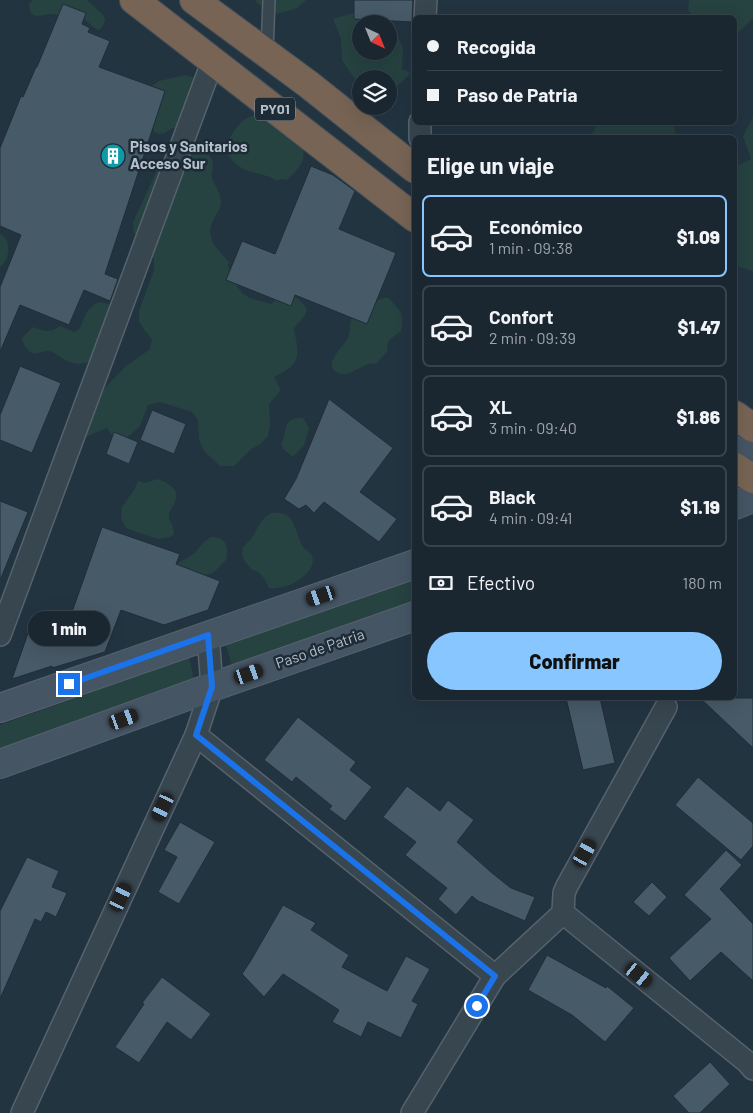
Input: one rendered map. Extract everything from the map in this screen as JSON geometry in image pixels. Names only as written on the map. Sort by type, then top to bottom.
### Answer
[{"type":"highway","name":"PY01","points":[[134,0],[412,216]]},
{"type":"highway","name":"PY01","points":[[194,0],[308,84],[412,167]]},
{"type":"highway","points":[[737,416],[753,428]]},
{"type":"highway","points":[[737,468],[753,479]]},
{"type":"street","points":[[425,15],[426,0]]},
{"type":"street","points":[[0,635],[213,60]]},
{"type":"street","points":[[737,453],[753,448]]},
{"type":"street","points":[[737,504],[753,498]]},
{"type":"street","points":[[0,708],[412,565]]},
{"type":"street","name":"Paso de Patria","points":[[0,764],[412,617]]},
{"type":"street","points":[[22,1113],[196,735],[212,687],[208,635]]},
{"type":"street","points":[[412,1113],[495,976],[563,913],[564,893],[567,886],[666,707]]},
{"type":"street","points":[[196,735],[495,976]]},
{"type":"street","points":[[563,913],[751,1062]]},
{"type":"lane","points":[[267,54],[269,0]]},
{"type":"green space","points":[[33,0],[87,0],[103,15],[105,20],[99,30],[80,17],[54,14],[37,16],[31,13],[30,10],[29,4]]},
{"type":"green space","points":[[255,0],[306,0],[297,8],[276,14]]},
{"type":"green space","points":[[689,0],[753,0],[753,18],[737,34],[737,15],[692,15],[688,10]]},
{"type":"green space","points":[[353,13],[358,15],[352,15],[352,60],[398,60],[398,37],[403,48],[402,69],[411,73],[397,86],[397,70],[352,70],[352,75],[342,60],[341,39],[333,19]]},
{"type":"green space","points":[[186,75],[200,82],[212,93],[212,98],[206,109],[178,128],[172,128],[165,133],[159,134],[154,132],[150,87],[159,81]]},
{"type":"green space","points":[[256,115],[267,118],[302,145],[302,161],[298,169],[287,180],[280,179],[278,181],[247,170],[235,163],[228,155],[226,146],[232,134],[242,121]]},
{"type":"green space","points":[[753,117],[753,271],[737,267],[737,166],[751,159],[743,136]]},
{"type":"green space","points":[[597,125],[674,125],[676,134],[679,135],[592,135]]},
{"type":"green space","points":[[191,142],[206,152],[213,162],[212,178],[219,193],[221,203],[212,224],[211,236],[216,247],[230,263],[227,264],[241,293],[250,298],[271,304],[282,292],[286,293],[300,300],[307,310],[294,328],[297,345],[296,360],[288,369],[274,377],[281,390],[269,404],[270,426],[268,436],[234,466],[220,466],[204,451],[199,440],[198,420],[192,412],[160,402],[148,405],[140,426],[124,440],[113,437],[107,428],[86,437],[82,427],[96,397],[125,367],[150,349],[152,339],[139,321],[139,311],[154,270],[154,259],[134,233],[133,222],[160,164],[173,147]]},
{"type":"green space","points":[[0,233],[7,240],[8,252],[7,258],[0,267]]},
{"type":"green space","points":[[388,298],[401,312],[403,320],[401,331],[388,341],[387,352],[376,364],[366,365],[346,374],[336,372],[332,364],[333,359],[348,338],[353,315],[363,307]]},
{"type":"green space","points":[[99,302],[109,304],[116,313],[88,362],[73,363],[46,351],[32,353],[24,344],[22,338],[33,327],[46,331],[60,326],[74,332],[77,331],[92,306]]},
{"type":"green space","points":[[297,418],[303,418],[309,428],[304,445],[293,457],[282,448],[281,443],[287,423]]},
{"type":"green space","points":[[158,479],[173,487],[176,497],[169,514],[174,534],[170,537],[158,539],[126,528],[121,518],[122,507],[138,481],[144,483]]},
{"type":"green space","points":[[271,513],[285,514],[289,517],[302,545],[311,554],[313,559],[312,566],[303,577],[290,585],[275,588],[269,588],[262,576],[252,570],[242,555],[245,545],[261,522]]},
{"type":"green space","points":[[211,537],[220,539],[227,547],[226,560],[213,573],[202,576],[175,565],[195,552]]},
{"type":"green space","points":[[412,567],[412,608],[233,669],[226,645],[387,586]]},
{"type":"green space","points":[[189,657],[195,684],[0,754],[0,725],[87,694],[90,689],[147,673],[156,664],[168,665]]},
{"type":"building","points":[[354,0],[413,0],[412,22],[398,21],[398,15],[354,15]]},
{"type":"building","points":[[63,4],[86,13],[82,24],[90,28],[88,32],[110,41],[99,67],[165,91],[105,274],[118,279],[110,301],[84,290],[69,325],[20,305],[0,352],[0,287],[21,235],[0,226],[0,148],[21,96],[23,97],[37,67]]},
{"type":"building","points":[[311,166],[333,175],[355,191],[339,229],[396,253],[367,324],[295,295],[291,306],[226,280],[242,241],[275,254]]},
{"type":"building","points":[[20,366],[61,383],[32,453],[0,440],[0,415]]},
{"type":"building","points":[[329,399],[393,448],[360,492],[397,519],[379,542],[324,502],[314,513],[306,505],[299,509],[284,499],[296,479]]},
{"type":"building","points":[[152,410],[186,424],[174,454],[140,440]]},
{"type":"building","points":[[114,432],[138,442],[129,464],[106,454]]},
{"type":"building","points":[[0,501],[28,512],[1,578],[0,578]]},
{"type":"building","points":[[102,527],[180,554],[176,564],[220,581],[208,610],[164,625],[121,610],[105,652],[12,679],[34,616],[66,629]]},
{"type":"building","points":[[753,698],[753,748],[702,700]]},
{"type":"building","points":[[566,700],[600,700],[615,763],[583,770]]},
{"type":"building","points":[[298,717],[356,762],[350,770],[372,787],[345,821],[329,809],[332,806],[296,777],[292,782],[264,760]]},
{"type":"building","points":[[698,777],[753,823],[753,846],[741,860],[675,805]]},
{"type":"building","points":[[407,786],[440,811],[448,800],[474,820],[457,842],[511,888],[535,897],[525,921],[478,901],[472,896],[456,915],[438,899],[447,888],[405,855],[416,842],[383,817]]},
{"type":"building","points":[[180,822],[215,842],[179,904],[158,892],[177,857],[164,850]]},
{"type":"building","points":[[726,850],[742,865],[720,889],[753,924],[753,981],[721,952],[690,981],[669,958],[711,919],[684,895]]},
{"type":"building","points":[[27,857],[59,871],[52,887],[67,893],[56,917],[46,912],[41,922],[35,919],[0,999],[0,911]]},
{"type":"building","points":[[652,882],[667,897],[649,916],[633,902]]},
{"type":"building","points":[[283,905],[316,923],[311,930],[349,955],[342,967],[387,991],[406,956],[430,969],[412,1001],[418,1004],[401,1038],[368,1022],[361,1037],[332,1022],[339,1010],[283,974],[264,997],[242,974]]},
{"type":"building","points":[[547,955],[606,988],[607,986],[634,1008],[605,1042],[572,1015],[528,990]]},
{"type":"building","points":[[162,977],[211,1014],[191,1040],[167,1022],[139,1063],[115,1047],[144,1004],[142,1003]]},
{"type":"building","points":[[710,1062],[730,1084],[700,1113],[689,1113],[673,1096]]},
{"type":"place","name":"Pisos y Sanitarios Acceso Sur","points":[[113,156]]},
{"type":"route","points":[[69,684],[208,635],[212,687],[196,735],[495,976],[477,1006]]}]
